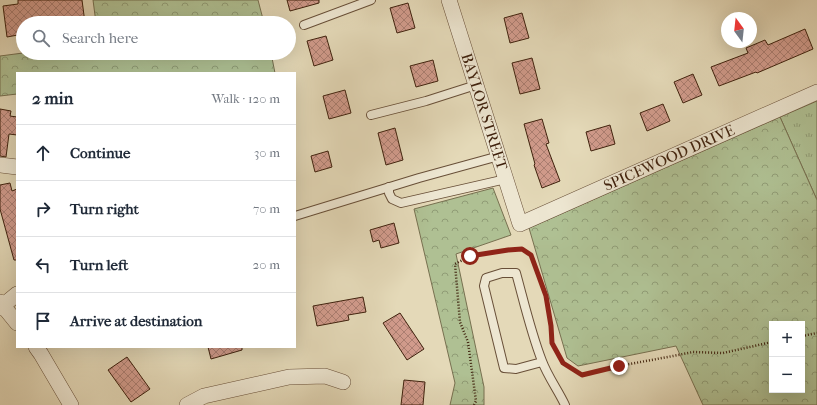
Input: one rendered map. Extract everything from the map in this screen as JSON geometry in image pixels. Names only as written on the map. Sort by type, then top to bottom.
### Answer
[{"type":"street","name":"BAYLOR STREET","points":[[449,0],[520,224]]},
{"type":"street","name":"SPICEWOOD DRIVE","points":[[520,224],[817,92]]},
{"type":"street","points":[[0,165],[16,167]]},
{"type":"street","points":[[16,295],[1,305],[16,322]]},
{"type":"street","points":[[37,348],[71,405]]},
{"type":"street","points":[[187,405],[204,396],[289,377],[325,376],[343,382]]},
{"type":"lane","points":[[304,25],[371,0]]},
{"type":"lane","points":[[371,116],[476,86]]},
{"type":"lane","points":[[296,216],[389,187],[499,156]]},
{"type":"lane","points":[[389,187],[389,193],[392,199],[401,203],[506,179]]},
{"type":"lane","points":[[542,362],[516,369],[504,368],[484,286],[486,278],[502,273],[516,273],[542,362],[565,405]]},
{"type":"path","points":[[474,405],[476,401],[468,342],[460,322],[455,264],[470,256],[522,249],[531,255],[546,296],[552,343],[563,363],[582,375],[619,366],[693,352],[723,353],[769,343]]},
{"type":"path","points":[[805,335],[817,333]]},
{"type":"green space","points":[[93,0],[258,0],[262,16],[95,16]]},
{"type":"green space","points":[[16,54],[16,60],[272,60],[275,72],[16,72],[16,94],[0,96],[0,56]]},
{"type":"green space","points":[[817,101],[817,200],[780,117]]},
{"type":"green space","points":[[780,117],[817,200],[817,405],[703,405],[676,346],[578,366],[567,358],[529,228]]},
{"type":"green space","points":[[493,188],[511,235],[456,254],[484,387],[484,405],[450,405],[455,383],[414,209]]},
{"type":"building","points":[[18,0],[82,0],[84,16],[16,16],[16,35],[7,37],[3,6],[18,4]]},
{"type":"building","points":[[287,0],[319,0],[319,3],[290,11]]},
{"type":"building","points":[[408,3],[415,28],[397,33],[390,8]]},
{"type":"building","points":[[522,13],[529,38],[510,43],[504,18]]},
{"type":"building","points":[[805,29],[813,49],[757,73],[756,72],[719,86],[711,67],[748,53],[746,48],[757,48],[757,43],[765,40],[768,45]]},
{"type":"building","points":[[326,36],[333,60],[314,66],[307,41]]},
{"type":"building","points":[[532,58],[540,89],[520,94],[512,63]]},
{"type":"building","points":[[433,60],[438,81],[416,87],[410,66]]},
{"type":"building","points":[[693,74],[702,95],[683,103],[674,82]]},
{"type":"building","points":[[345,90],[351,113],[329,119],[323,96]]},
{"type":"building","points":[[663,104],[670,121],[647,131],[640,113]]},
{"type":"building","points":[[0,109],[11,111],[10,116],[16,117],[16,135],[9,134],[6,157],[0,156]]},
{"type":"building","points":[[542,119],[549,143],[546,144],[560,181],[542,188],[534,165],[535,164],[524,124]]},
{"type":"building","points":[[610,125],[615,144],[591,151],[586,132]]},
{"type":"building","points":[[395,128],[403,160],[386,165],[378,133]]},
{"type":"building","points":[[328,151],[332,167],[315,172],[311,156]]},
{"type":"building","points":[[10,183],[12,191],[16,189],[16,260],[14,260],[0,209],[0,185]]},
{"type":"building","points":[[394,223],[399,243],[381,248],[379,240],[373,242],[370,230]]},
{"type":"building","points":[[363,297],[366,312],[348,315],[349,320],[317,326],[313,306]]},
{"type":"building","points":[[400,313],[424,349],[407,360],[383,323]]},
{"type":"building","points":[[208,348],[242,348],[242,350],[211,359]]},
{"type":"building","points":[[127,357],[150,389],[131,402],[108,370]]},
{"type":"building","points":[[404,380],[425,382],[423,405],[401,405]]},
{"type":"route","points":[[470,256],[522,249],[531,255],[546,296],[552,343],[563,363],[582,375],[619,366]]}]
